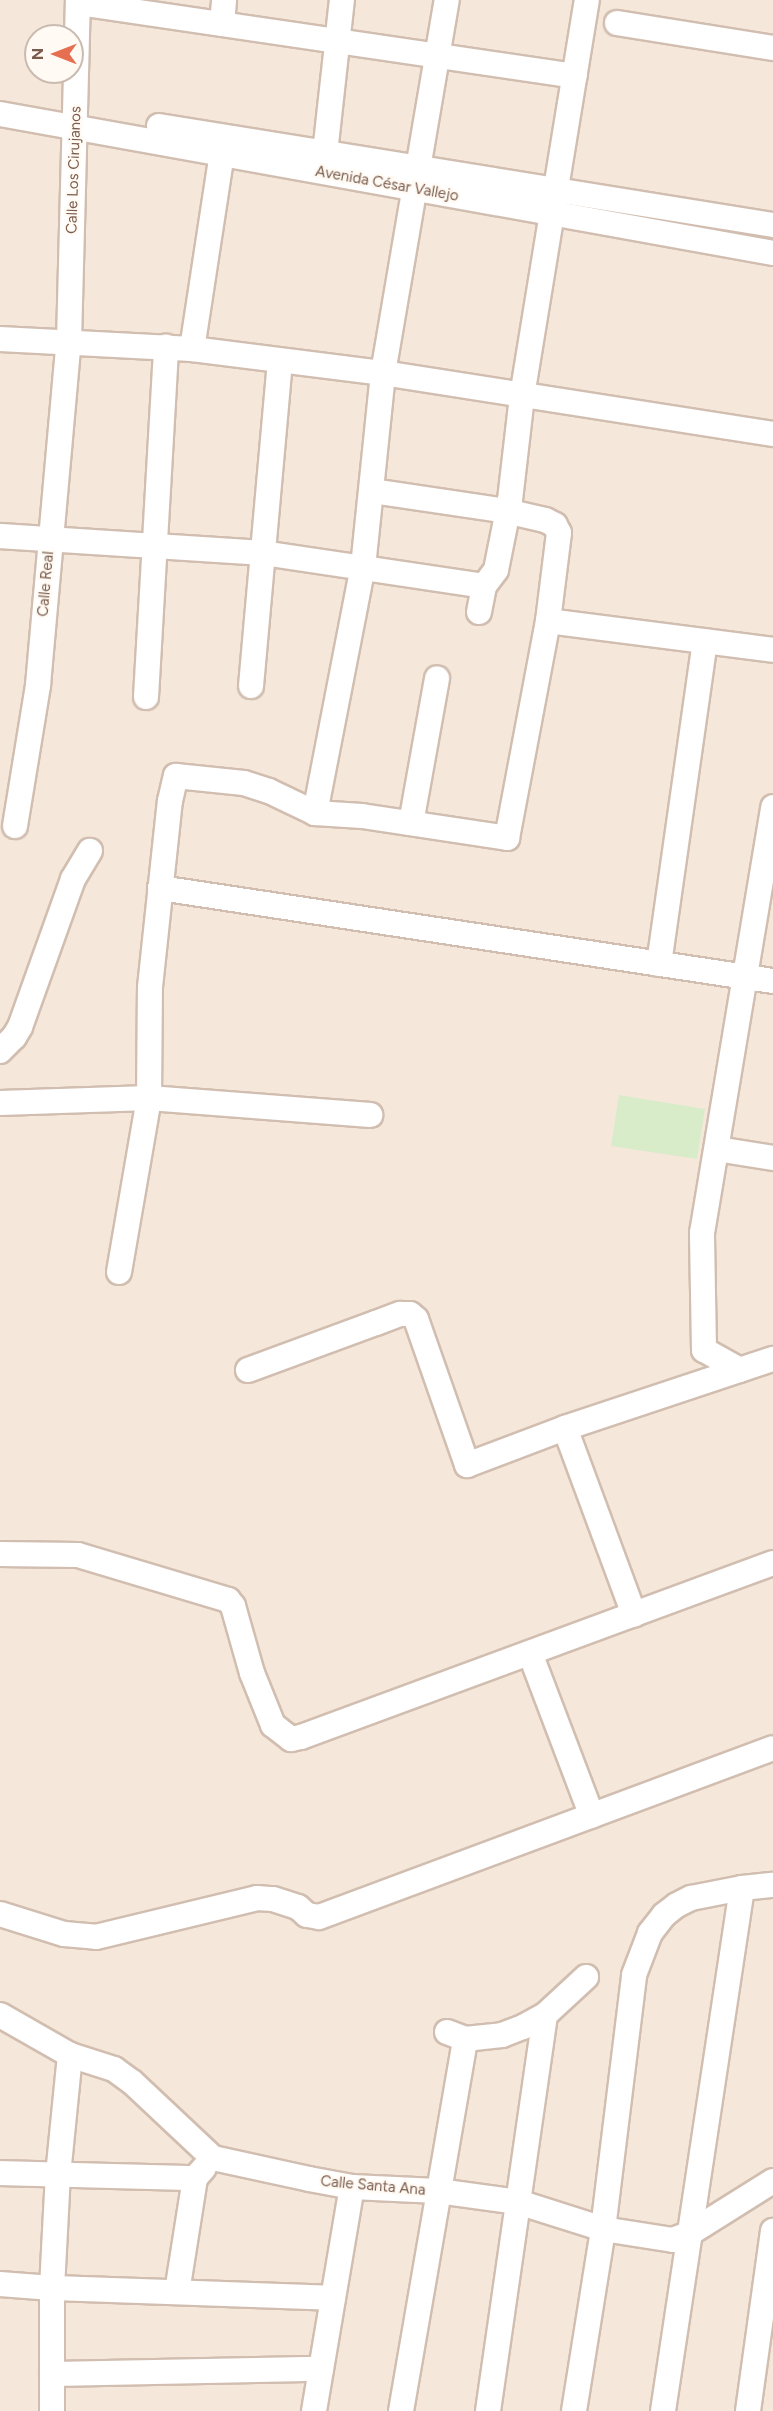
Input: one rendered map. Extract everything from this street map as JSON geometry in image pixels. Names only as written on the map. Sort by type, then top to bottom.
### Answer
[{"type":"street","points":[[222,24],[224,0]]},
{"type":"street","points":[[325,153],[342,0]]},
{"type":"street","points":[[315,813],[363,567],[383,373],[447,0]]},
{"type":"street","points":[[479,612],[484,586],[496,570],[507,511],[522,396],[587,0]]},
{"type":"street","points":[[78,1],[575,76]]},
{"type":"street","name":"Calle Los Cirujanos","points":[[69,341],[78,1]]},
{"type":"street","points":[[617,23],[773,48]]},
{"type":"street","name":"Avenida César Vallejo","points":[[0,113],[325,153],[416,179]]},
{"type":"street","name":"Avenida César Vallejo","points":[[76,122],[222,154],[416,179],[553,201],[773,225]]},
{"type":"street","points":[[192,349],[222,154]]},
{"type":"street","name":"Avenida César Vallejo","points":[[553,201],[665,236],[773,253]]},
{"type":"street","points":[[0,339],[192,349],[280,362],[383,373],[773,434]]},
{"type":"street","name":"Calle Real","points":[[15,826],[38,685],[69,341]]},
{"type":"street","points":[[146,697],[166,347]]},
{"type":"street","points":[[251,686],[280,362]]},
{"type":"street","points":[[119,1272],[148,1098],[148,1022],[160,888],[170,801],[176,776],[244,783],[268,791],[315,813],[507,838],[548,621],[559,533],[555,525],[545,520],[507,511],[371,491]]},
{"type":"street","points":[[0,536],[263,553],[484,586]]},
{"type":"street","points":[[548,621],[773,651]]},
{"type":"street","points":[[659,964],[705,641]]},
{"type":"street","points":[[411,824],[437,678]]},
{"type":"street","points":[[740,1370],[707,1354],[703,1346],[702,1233],[773,807]]},
{"type":"street","points":[[0,1051],[20,1027],[73,879],[90,851]]},
{"type":"street","points":[[160,888],[773,981]]},
{"type":"street","points":[[0,1103],[148,1098],[369,1115]]},
{"type":"street","points":[[717,1149],[773,1158]]},
{"type":"street","points":[[248,1370],[384,1320],[410,1314],[416,1319],[467,1465],[565,1428],[773,1359]]},
{"type":"street","points":[[565,1428],[634,1615]]},
{"type":"street","points":[[0,1554],[78,1555],[228,1600],[233,1606],[252,1673],[273,1725],[291,1739],[773,1563]]},
{"type":"street","points":[[530,1653],[592,1816]]},
{"type":"street","points":[[0,1914],[64,1934],[96,1937],[257,1898],[273,1899],[298,1907],[307,1915],[320,1917],[773,1748]]},
{"type":"street","points":[[574,2411],[603,2229],[634,1975],[650,1932],[664,1915],[691,1898],[742,1888],[773,1885]]},
{"type":"street","points":[[663,2411],[742,1888]]},
{"type":"street","points":[[401,2411],[438,2191],[456,2036],[502,2035],[545,2015],[585,1977]]},
{"type":"street","points":[[0,2015],[70,2055],[114,2069],[123,2075],[213,2158],[195,2178],[177,2292]]},
{"type":"street","points":[[488,2411],[545,2015]]},
{"type":"street","points":[[52,2411],[52,2288],[58,2175],[70,2055]]},
{"type":"street","name":"Calle Santa Ana","points":[[213,2158],[352,2187],[438,2191],[518,2202],[603,2229],[673,2241],[690,2233],[773,2181]]},
{"type":"street","points":[[0,2173],[195,2178]]},
{"type":"street","points":[[314,2411],[352,2187]]},
{"type":"street","points":[[748,2411],[773,2232]]},
{"type":"street","points":[[0,2284],[52,2288],[333,2298]]},
{"type":"street","points":[[52,2374],[321,2369]]},
{"type":"shaded area","points":[[0,0],[773,0],[773,2411],[0,2411]]},
{"type":"green space","points":[[619,1095],[705,1109],[697,1159],[611,1146]]}]
